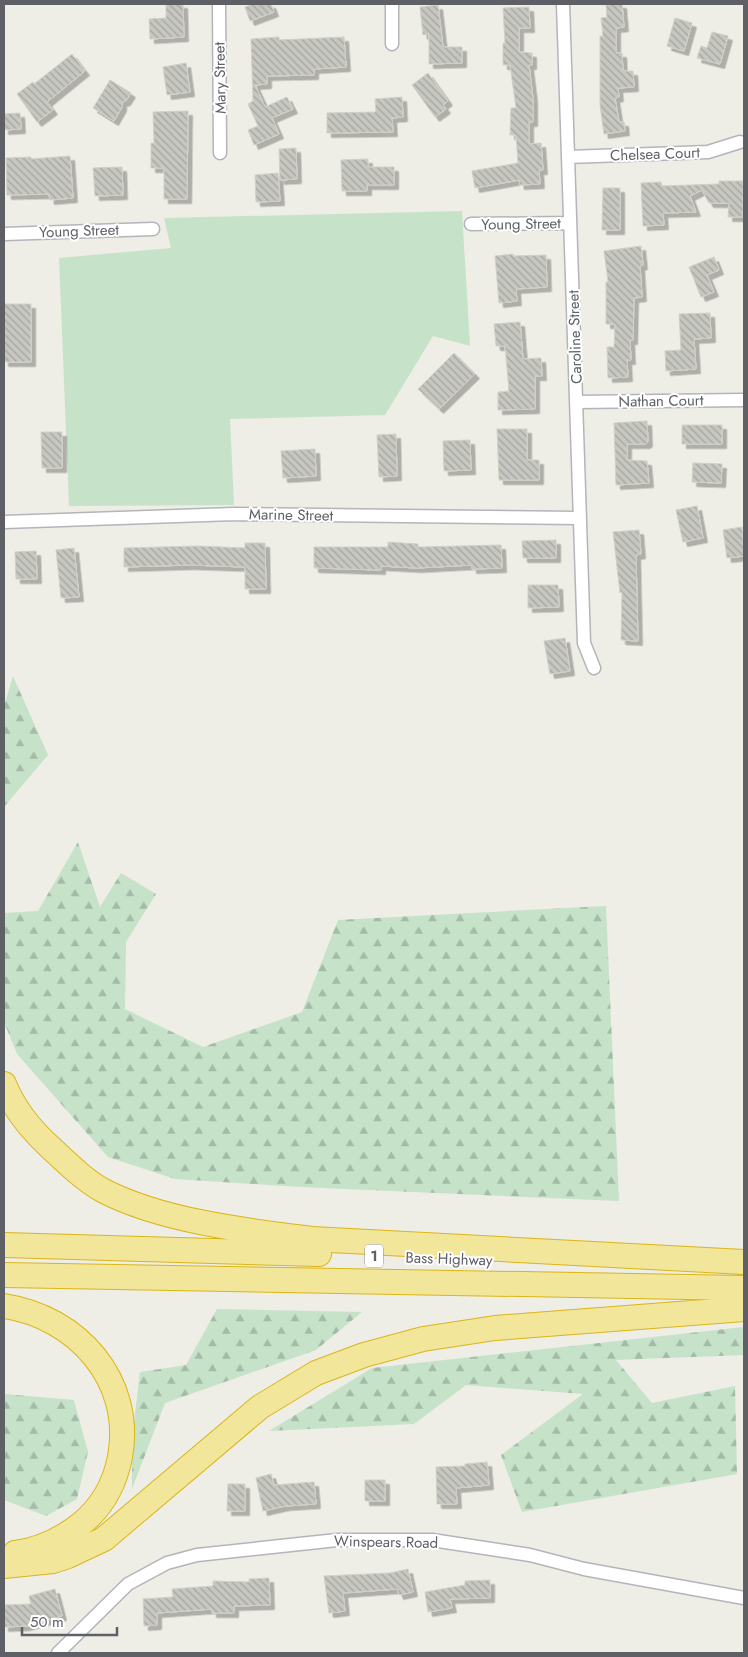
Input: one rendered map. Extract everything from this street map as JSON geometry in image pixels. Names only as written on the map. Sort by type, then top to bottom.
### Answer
[{"type":"highway","points":[[4,1084],[21,1116],[68,1164],[103,1190],[136,1204],[172,1214],[259,1232],[312,1239],[744,1263]]},
{"type":"highway","name":"Bass Highway","points":[[4,1244],[495,1261],[744,1263]]},
{"type":"highway","name":"Bass Highway","points":[[4,1275],[744,1288]]},
{"type":"highway","points":[[4,1306],[20,1309],[54,1322],[74,1336],[92,1353],[102,1366],[116,1396],[121,1414],[122,1445],[119,1464],[109,1489],[102,1501],[84,1522],[63,1538],[20,1553],[4,1554]]},
{"type":"highway","points":[[4,1566],[53,1561],[76,1553],[104,1539],[260,1407],[316,1373],[364,1355],[424,1339],[495,1328],[744,1309]]},
{"type":"street","name":"Mary Street","points":[[219,4],[220,153]]},
{"type":"street","points":[[392,4],[392,44]]},
{"type":"street","name":"Caroline Street","points":[[563,4],[577,402],[578,518],[584,643],[594,668]]},
{"type":"street","name":"Chelsea Court","points":[[568,157],[708,152],[740,142]]},
{"type":"street","name":"Young Street","points":[[471,224],[570,223]]},
{"type":"street","name":"Young Street","points":[[4,234],[153,229]]},
{"type":"street","name":"Nathan Court","points":[[577,402],[744,400]]},
{"type":"street","name":"Marine Street","points":[[4,522],[234,514],[578,518]]},
{"type":"street","name":"Winspears Road","points":[[58,1653],[110,1599],[128,1584],[166,1563],[197,1555],[337,1540],[432,1540],[530,1555],[584,1570],[744,1598]]},
{"type":"green space","points":[[462,211],[470,346],[433,336],[385,415],[230,419],[234,505],[69,506],[59,258],[171,248],[164,218]]},
{"type":"green space","points":[[13,676],[48,755],[4,807],[4,706]]},
{"type":"green space","points":[[78,842],[100,907],[121,873],[156,894],[126,942],[125,1009],[203,1047],[302,1012],[338,920],[606,906],[619,1201],[300,1187],[175,1179],[108,1157],[17,1054],[4,1022],[4,913],[38,911]]},
{"type":"green space","points":[[217,1309],[362,1312],[316,1350],[165,1403],[132,1489],[132,1439],[140,1372],[186,1365]]},
{"type":"green space","points":[[744,1327],[744,1355],[616,1360],[652,1403],[735,1386],[737,1474],[522,1512],[501,1455],[583,1394],[466,1385],[414,1424],[269,1431],[372,1368]]},
{"type":"green space","points":[[4,1394],[74,1400],[88,1452],[77,1499],[46,1516],[4,1500]]},
{"type":"building","points":[[166,4],[183,4],[184,37],[150,39],[149,19],[166,18]]},
{"type":"building","points":[[254,4],[271,4],[274,12],[250,21],[245,7]]},
{"type":"building","points":[[606,4],[622,4],[624,27],[616,28],[616,53],[622,53],[623,71],[633,71],[634,87],[618,88],[619,97],[615,98],[619,122],[624,122],[625,131],[604,134],[600,105],[600,36],[603,36],[601,18],[607,17]]},
{"type":"building","points":[[438,5],[443,47],[462,47],[462,63],[429,64],[429,34],[423,35],[420,7]]},
{"type":"building","points":[[529,7],[530,28],[519,28],[519,52],[532,53],[532,65],[529,65],[533,98],[533,122],[529,122],[529,144],[541,143],[543,170],[539,170],[540,184],[520,185],[519,180],[475,188],[472,171],[518,163],[516,135],[510,135],[511,108],[516,108],[510,65],[503,65],[503,43],[505,43],[503,8]]},
{"type":"building","points":[[675,18],[692,23],[684,51],[667,46]]},
{"type":"building","points":[[712,32],[728,36],[720,64],[697,58],[701,46],[707,48]]},
{"type":"building","points":[[279,37],[279,40],[344,37],[346,67],[314,69],[314,75],[267,76],[267,84],[255,85],[265,107],[287,97],[293,109],[272,118],[279,134],[254,145],[248,130],[258,126],[248,104],[253,101],[251,39]]},
{"type":"building","points":[[72,54],[85,71],[47,102],[53,110],[37,122],[17,94],[33,82],[34,84]]},
{"type":"building","points":[[186,63],[190,92],[167,95],[163,67]]},
{"type":"building","points":[[428,73],[448,101],[443,105],[446,109],[435,117],[412,85]]},
{"type":"building","points":[[110,80],[131,93],[126,101],[122,102],[122,107],[114,121],[93,108]]},
{"type":"building","points":[[402,97],[403,117],[392,118],[393,132],[327,133],[327,113],[376,112],[375,99]]},
{"type":"building","points":[[188,111],[187,199],[164,199],[164,168],[151,168],[151,143],[154,143],[153,112]]},
{"type":"building","points":[[20,113],[21,129],[4,130],[4,114]]},
{"type":"building","points":[[296,148],[297,179],[280,180],[279,149]]},
{"type":"building","points":[[70,156],[73,198],[50,200],[49,194],[7,195],[6,158],[31,157],[31,159]]},
{"type":"building","points":[[368,159],[368,167],[394,167],[394,185],[367,185],[367,191],[342,191],[341,160]]},
{"type":"building","points":[[122,167],[123,195],[95,196],[93,168]]},
{"type":"building","points":[[278,173],[280,201],[256,202],[255,175]]},
{"type":"building","points":[[719,181],[743,181],[743,217],[728,217],[729,203],[709,203],[702,190],[690,196],[696,212],[663,213],[664,225],[643,226],[641,183],[661,182],[662,186],[719,184]]},
{"type":"building","points":[[603,188],[620,188],[620,230],[602,230]]},
{"type":"building","points":[[641,246],[643,265],[640,266],[642,297],[634,298],[633,340],[630,340],[631,360],[627,360],[628,377],[608,378],[607,347],[614,347],[615,324],[606,324],[606,282],[608,282],[604,251]]},
{"type":"building","points":[[513,254],[513,256],[546,255],[547,287],[516,289],[517,301],[499,303],[495,256]]},
{"type":"building","points":[[714,257],[719,270],[707,275],[714,292],[701,297],[689,267]]},
{"type":"building","points":[[4,304],[31,304],[31,362],[4,362]]},
{"type":"building","points":[[710,313],[711,338],[694,339],[696,369],[666,371],[665,351],[681,350],[679,314]]},
{"type":"building","points":[[520,322],[523,359],[541,358],[542,376],[535,376],[535,409],[498,410],[498,392],[509,391],[505,346],[496,346],[494,324]]},
{"type":"building","points":[[454,353],[475,374],[439,409],[418,389]]},
{"type":"building","points":[[647,421],[648,442],[646,444],[627,444],[627,460],[647,461],[649,483],[616,485],[614,423]]},
{"type":"building","points":[[682,425],[722,425],[722,444],[682,444]]},
{"type":"building","points":[[497,429],[527,429],[527,460],[539,460],[539,480],[499,480]]},
{"type":"building","points":[[41,432],[62,432],[62,468],[42,468]]},
{"type":"building","points":[[396,434],[397,476],[379,477],[377,435]]},
{"type":"building","points":[[470,440],[471,470],[444,471],[443,441]]},
{"type":"building","points":[[315,449],[316,476],[283,478],[281,451]]},
{"type":"building","points":[[693,463],[722,464],[721,483],[692,482]]},
{"type":"building","points":[[697,506],[703,538],[683,542],[676,510]]},
{"type":"building","points":[[742,527],[744,556],[727,558],[723,530]]},
{"type":"building","points":[[639,530],[641,554],[636,555],[638,641],[621,640],[622,592],[620,593],[613,532]]},
{"type":"building","points":[[556,540],[556,558],[523,558],[522,541]]},
{"type":"building","points":[[388,542],[418,544],[418,547],[501,545],[502,568],[472,569],[472,565],[417,568],[381,566],[381,570],[314,568],[314,547],[388,547]]},
{"type":"building","points":[[245,543],[265,543],[266,589],[245,589],[245,567],[190,565],[124,567],[124,548],[198,546],[245,548]]},
{"type":"building","points":[[74,548],[79,597],[61,598],[56,550]]},
{"type":"building","points":[[36,551],[37,579],[16,579],[15,552]]},
{"type":"building","points":[[528,585],[558,585],[559,607],[528,608]]},
{"type":"building","points":[[565,638],[570,671],[550,674],[544,641]]},
{"type":"building","points":[[487,1462],[489,1485],[456,1488],[457,1504],[437,1504],[436,1467],[465,1466],[465,1464]]},
{"type":"building","points":[[271,1474],[274,1485],[314,1482],[316,1504],[285,1506],[263,1511],[256,1478]]},
{"type":"building","points":[[365,1480],[385,1480],[385,1501],[365,1501]]},
{"type":"building","points":[[228,1484],[245,1484],[245,1511],[227,1511]]},
{"type":"building","points":[[408,1569],[413,1592],[399,1595],[397,1589],[343,1593],[345,1611],[329,1613],[324,1576],[390,1573]]},
{"type":"building","points":[[269,1578],[270,1605],[234,1606],[234,1613],[212,1613],[212,1609],[157,1613],[157,1625],[144,1626],[143,1599],[173,1597],[172,1589],[213,1586],[213,1581],[249,1582],[249,1579]]},
{"type":"building","points":[[490,1580],[490,1598],[450,1599],[452,1608],[428,1612],[425,1592],[465,1585],[465,1581]]},
{"type":"building","points":[[55,1589],[62,1616],[26,1626],[4,1627],[4,1605],[31,1604],[29,1596]]}]
